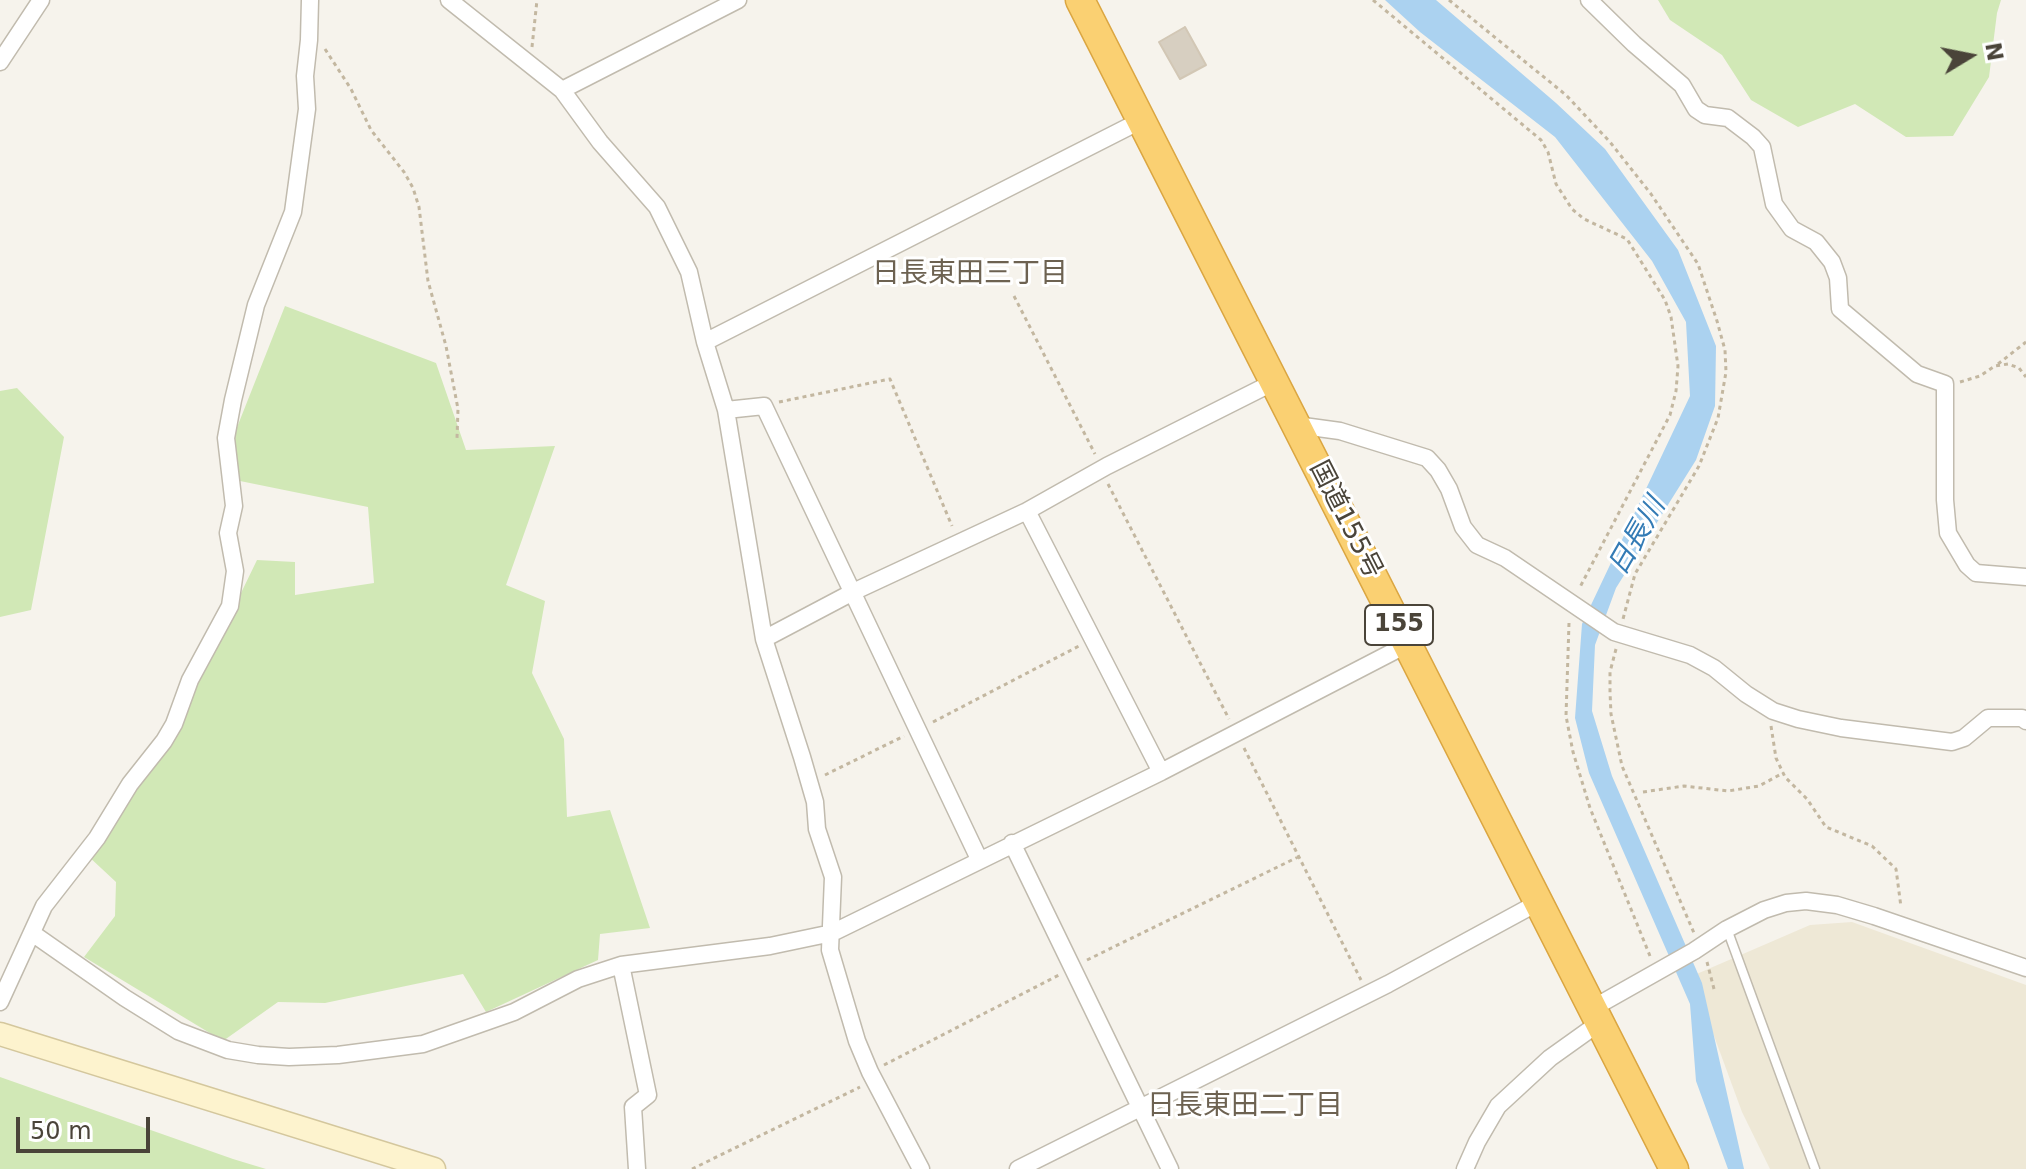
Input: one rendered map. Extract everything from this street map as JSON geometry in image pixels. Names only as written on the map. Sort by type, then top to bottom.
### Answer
[{"type":"highway","name":"国道155号","points":[[1080,0],[1674,1169]]},
{"type":"street","points":[[0,62],[41,0]]},
{"type":"street","points":[[0,1002],[44,906],[97,838],[130,784],[174,724],[190,680],[230,606],[235,571],[228,533],[234,506],[226,438],[256,305],[293,212],[307,109],[305,76],[310,0]]},
{"type":"street","points":[[449,0],[562,90],[600,142],[657,207],[689,272],[705,342],[726,410],[764,639],[815,802],[817,829],[833,877],[830,950],[857,1041],[921,1169]]},
{"type":"street","points":[[562,90],[738,0]]},
{"type":"street","points":[[1589,0],[1682,85],[1696,109],[1705,115],[1728,118],[1753,137],[1762,147],[1774,204],[1792,229],[1816,242],[1832,262],[1838,278],[1840,309],[1917,374],[1945,384],[1948,533],[1976,573],[2026,577]]},
{"type":"street","points":[[705,342],[1142,120]]},
{"type":"street","points":[[764,639],[853,592],[1027,511],[1102,468],[1274,382]]},
{"type":"street","points":[[726,410],[764,406],[979,859]]},
{"type":"street","points":[[1296,425],[1340,431],[1427,458],[1449,489],[1463,527],[1477,545],[1505,558],[1617,634],[1690,655],[1714,668],[1773,711],[1852,730],[1952,742],[1964,738],[1988,718],[2025,715]]},
{"type":"street","points":[[1027,511],[1161,772]]},
{"type":"street","points":[[32,933],[178,1031],[228,1050],[258,1055],[338,1055],[423,1044],[514,1012],[578,979],[621,965],[770,946],[832,933],[1161,772],[1408,644]]},
{"type":"street","points":[[1012,843],[1170,1169]]},
{"type":"street","points":[[1465,1169],[1498,1106],[1596,1015],[1659,970],[1764,910],[1806,901],[1837,905],[2026,968]]},
{"type":"street","points":[[1018,1169],[1388,984],[1539,902]]},
{"type":"street","points":[[621,965],[648,1095],[633,1107],[637,1169]]},
{"type":"street","points":[[0,1034],[434,1169]]},
{"type":"lane","points":[[1727,929],[1815,1169]]},
{"type":"path","points":[[527,61],[533,43],[537,0]]},
{"type":"path","points":[[1373,0],[1541,140],[1548,152],[1556,184],[1572,209],[1584,219],[1627,239],[1654,281],[1671,317],[1678,366],[1670,415],[1575,605],[1568,628],[1566,676],[1566,716],[1590,808],[1659,970]]},
{"type":"path","points":[[1449,0],[1566,95],[1610,142],[1651,194],[1698,264],[1721,336],[1726,372],[1710,443],[1635,574],[1617,634],[1610,672],[1611,714],[1622,766],[1697,949],[1707,960],[1714,989]]},
{"type":"path","points":[[309,40],[320,43],[330,55],[371,130],[413,188],[421,217],[428,281],[446,346],[458,409],[457,438]]},
{"type":"path","points":[[1014,296],[1102,468]]},
{"type":"path","points":[[1998,366],[2026,342]]},
{"type":"path","points":[[1945,384],[1970,380],[2008,364],[2019,368],[2026,377]]},
{"type":"path","points":[[764,406],[890,379],[959,543]]},
{"type":"path","points":[[809,782],[1093,639]]},
{"type":"path","points":[[1773,711],[1772,736],[1783,773],[1807,799],[1826,827],[1872,846],[1896,869],[1900,883],[1898,924]]},
{"type":"path","points":[[1643,792],[1684,786],[1728,791],[1759,786],[1783,773]]},
{"type":"path","points":[[692,1169],[874,1080]]},
{"type":"shaded area","points":[[1852,922],[2026,985],[2026,1169],[1770,1169],[1742,1112],[1692,976],[1810,925]]},
{"type":"green space","points":[[1658,0],[2001,0],[1989,77],[1953,136],[1906,137],[1855,104],[1798,127],[1751,100],[1722,55],[1670,20]]},
{"type":"green space","points":[[285,306],[436,363],[466,450],[555,446],[506,585],[545,601],[532,673],[564,739],[567,817],[610,810],[650,928],[600,934],[598,960],[486,1012],[463,974],[325,1003],[278,1002],[223,1041],[84,957],[115,916],[116,882],[87,855],[178,723],[257,560],[295,562],[295,595],[374,583],[368,507],[240,481],[234,435]]},
{"type":"green space","points":[[17,388],[64,437],[31,610],[0,617],[0,391]]},
{"type":"green space","points":[[0,1077],[233,1159],[266,1169],[0,1169]]},
{"type":"water","name":"日長川","points":[[1385,0],[1436,0],[1605,149],[1678,250],[1716,346],[1715,406],[1696,460],[1616,588],[1595,645],[1592,711],[1612,776],[1702,983],[1744,1169],[1728,1169],[1696,1081],[1690,1004],[1589,773],[1575,718],[1582,624],[1690,396],[1686,322],[1652,261],[1555,137],[1420,32]]},
{"type":"building","points":[[1185,27],[1206,65],[1180,79],[1159,42]]},
{"type":"district","name":"日長東田三丁目","points":[[970,275]]},
{"type":"district","name":"日長東田二丁目","points":[[1245,1107]]}]
